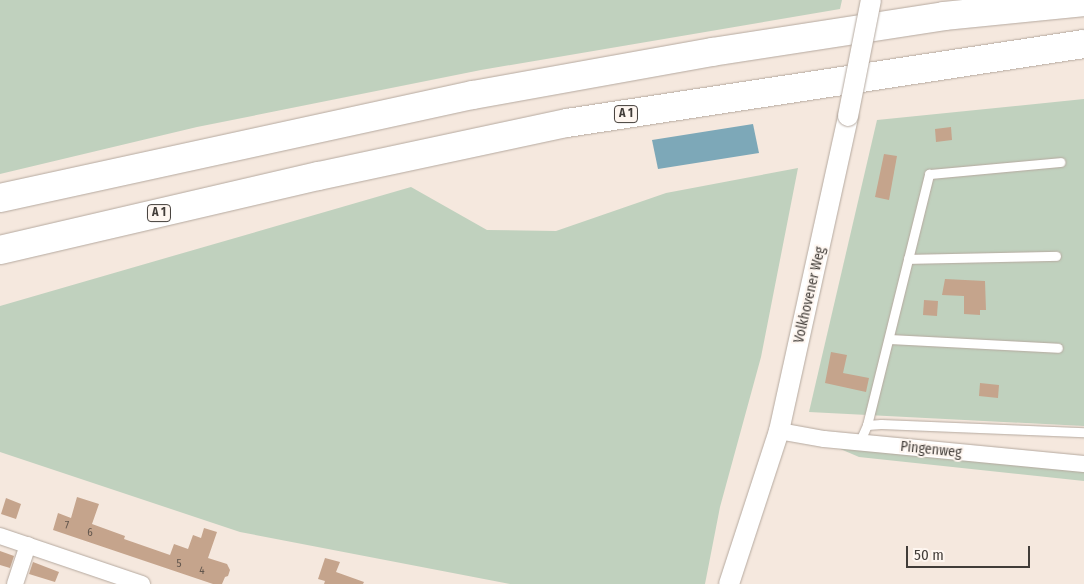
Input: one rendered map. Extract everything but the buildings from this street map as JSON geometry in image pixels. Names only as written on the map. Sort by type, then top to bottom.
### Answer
[{"type":"highway","points":[[0,198],[492,91],[712,52],[944,16],[1084,2]]},
{"type":"highway","name":"A 1","points":[[0,250],[319,176],[567,123],[1084,44]]},
{"type":"street","name":"Volkhovener Weg","points":[[728,584],[778,431],[848,116],[871,0]]},
{"type":"street","name":"Pingenweg","points":[[778,431],[859,443],[1084,464]]},
{"type":"street","points":[[0,536],[142,584]]},
{"type":"street","points":[[15,584],[28,546]]},
{"type":"lane","points":[[859,443],[867,425],[928,174],[1060,162]]},
{"type":"lane","points":[[908,259],[1056,256]]},
{"type":"lane","points":[[889,339],[1058,348]]},
{"type":"lane","points":[[867,425],[1084,432]]},
{"type":"green space","points":[[0,0],[842,0],[840,9],[481,70],[197,127],[0,174]]},
{"type":"green space","points":[[1084,99],[1084,426],[809,412],[877,120]]},
{"type":"green space","points":[[798,168],[761,357],[720,507],[705,584],[510,584],[240,532],[0,452],[0,306],[411,187],[487,230],[556,231],[666,193]]},
{"type":"green space","points":[[838,448],[1084,471],[1084,481],[859,457]]},
{"type":"water","points":[[753,124],[759,153],[658,169],[652,140]]}]
